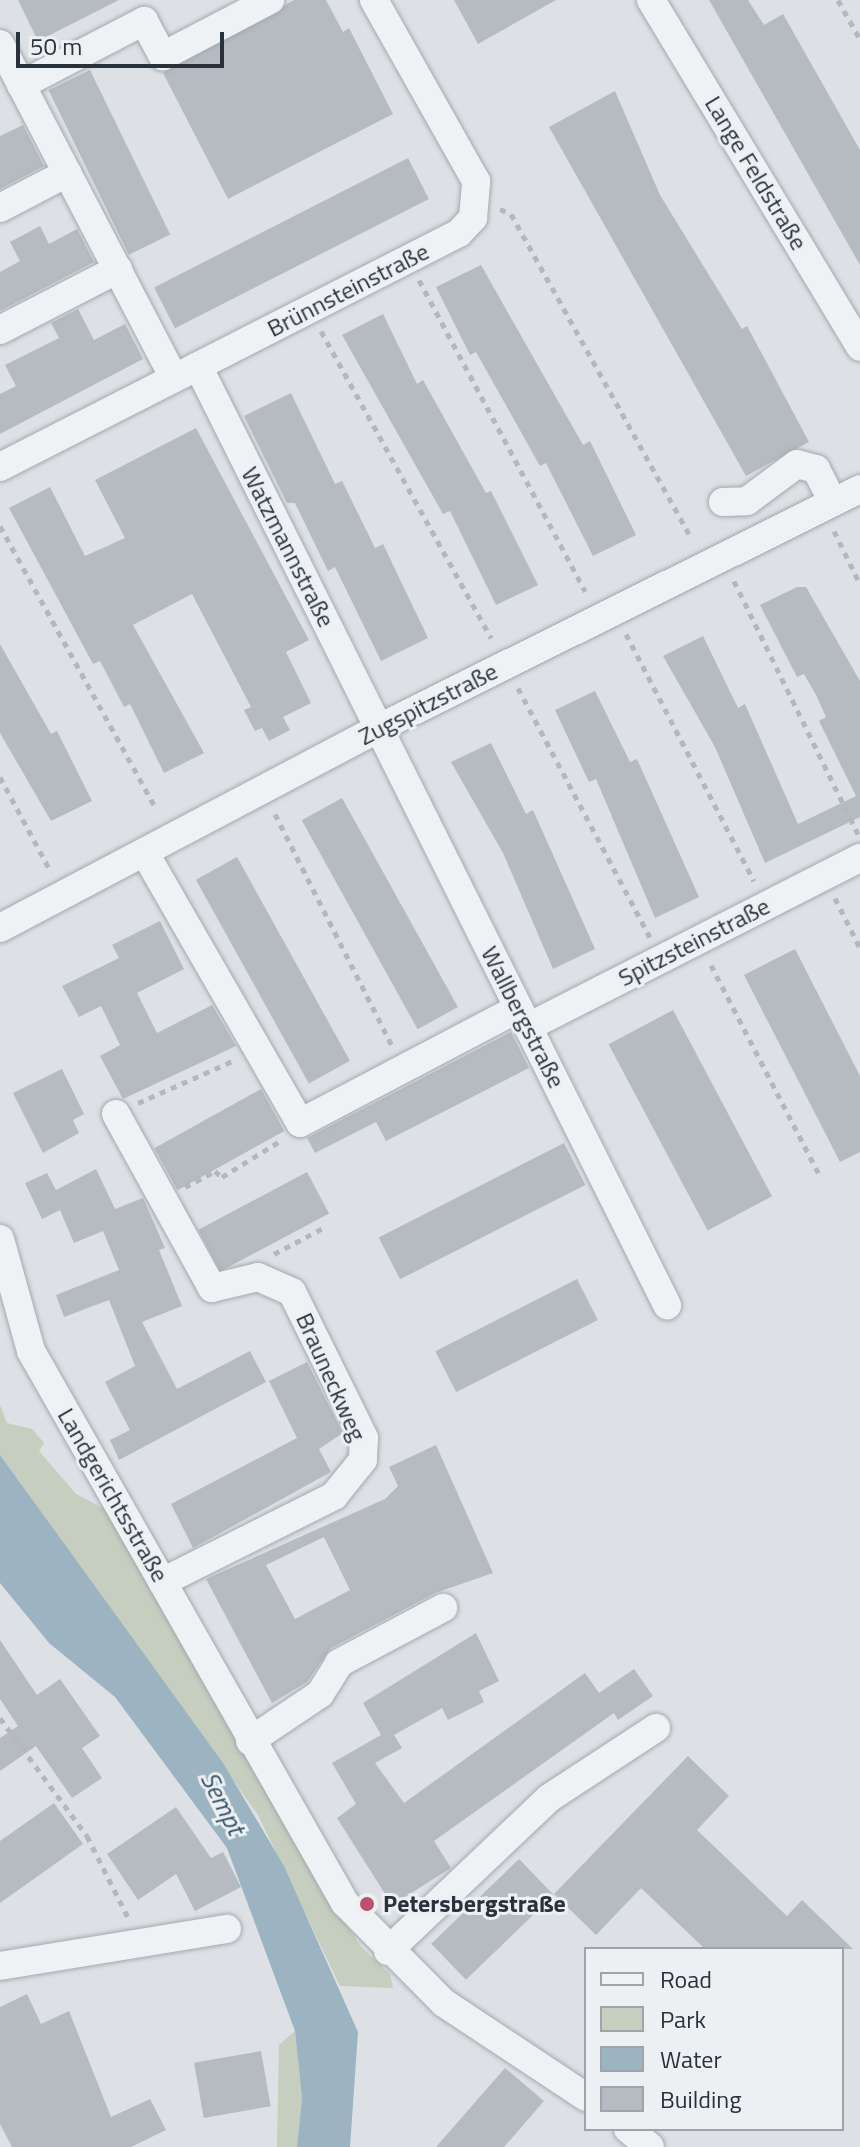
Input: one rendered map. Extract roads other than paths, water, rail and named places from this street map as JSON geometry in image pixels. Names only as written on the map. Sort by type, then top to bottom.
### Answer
[{"type":"street","points":[[21,85],[144,21],[163,56],[270,0]]},
{"type":"street","name":"Brünnsteinstraße","points":[[0,467],[459,233],[473,218],[476,181],[374,0]]},
{"type":"street","name":"Lange Feldstraße","points":[[651,0],[860,347]]},
{"type":"street","name":"Watzmannstraße","points":[[0,44],[118,269],[186,372],[379,728]]},
{"type":"street","points":[[0,208],[67,173]]},
{"type":"street","points":[[0,330],[118,269]]},
{"type":"street","points":[[723,502],[747,501],[797,464],[816,469],[832,514]]},
{"type":"street","name":"Zugspitzstraße","points":[[0,928],[146,855],[379,728],[832,514],[860,489]]},
{"type":"street","name":"Wallbergstraße","points":[[379,728],[667,1305]]},
{"type":"street","name":"Spitzsteinstraße","points":[[146,855],[291,1132],[403,1068],[524,1018],[860,858]]},
{"type":"street","name":"Brauneckweg","points":[[116,1114],[212,1288],[258,1277],[292,1292],[363,1413],[363,1460],[334,1496],[162,1582]]},
{"type":"street","name":"Landgerichtsstraße","points":[[0,1239],[31,1351],[250,1741],[345,1903],[388,1951],[444,2003],[584,2096]]},
{"type":"street","points":[[250,1741],[320,1694],[339,1663],[443,1608]]},
{"type":"street","points":[[388,1951],[549,1798],[656,1728]]},
{"type":"street","points":[[0,1966],[143,1939],[227,1929]]},
{"type":"street","points":[[630,2131],[650,2147]]},
{"type":"water","name":"Sempt","points":[[0,1455],[223,1763],[284,1866],[358,2032],[350,2147],[297,2147],[302,2098],[295,2031],[227,1848],[115,1697],[49,1643],[0,1583]]},
{"type":"place","name":"Petersbergstraße","points":[[367,1904]]}]
